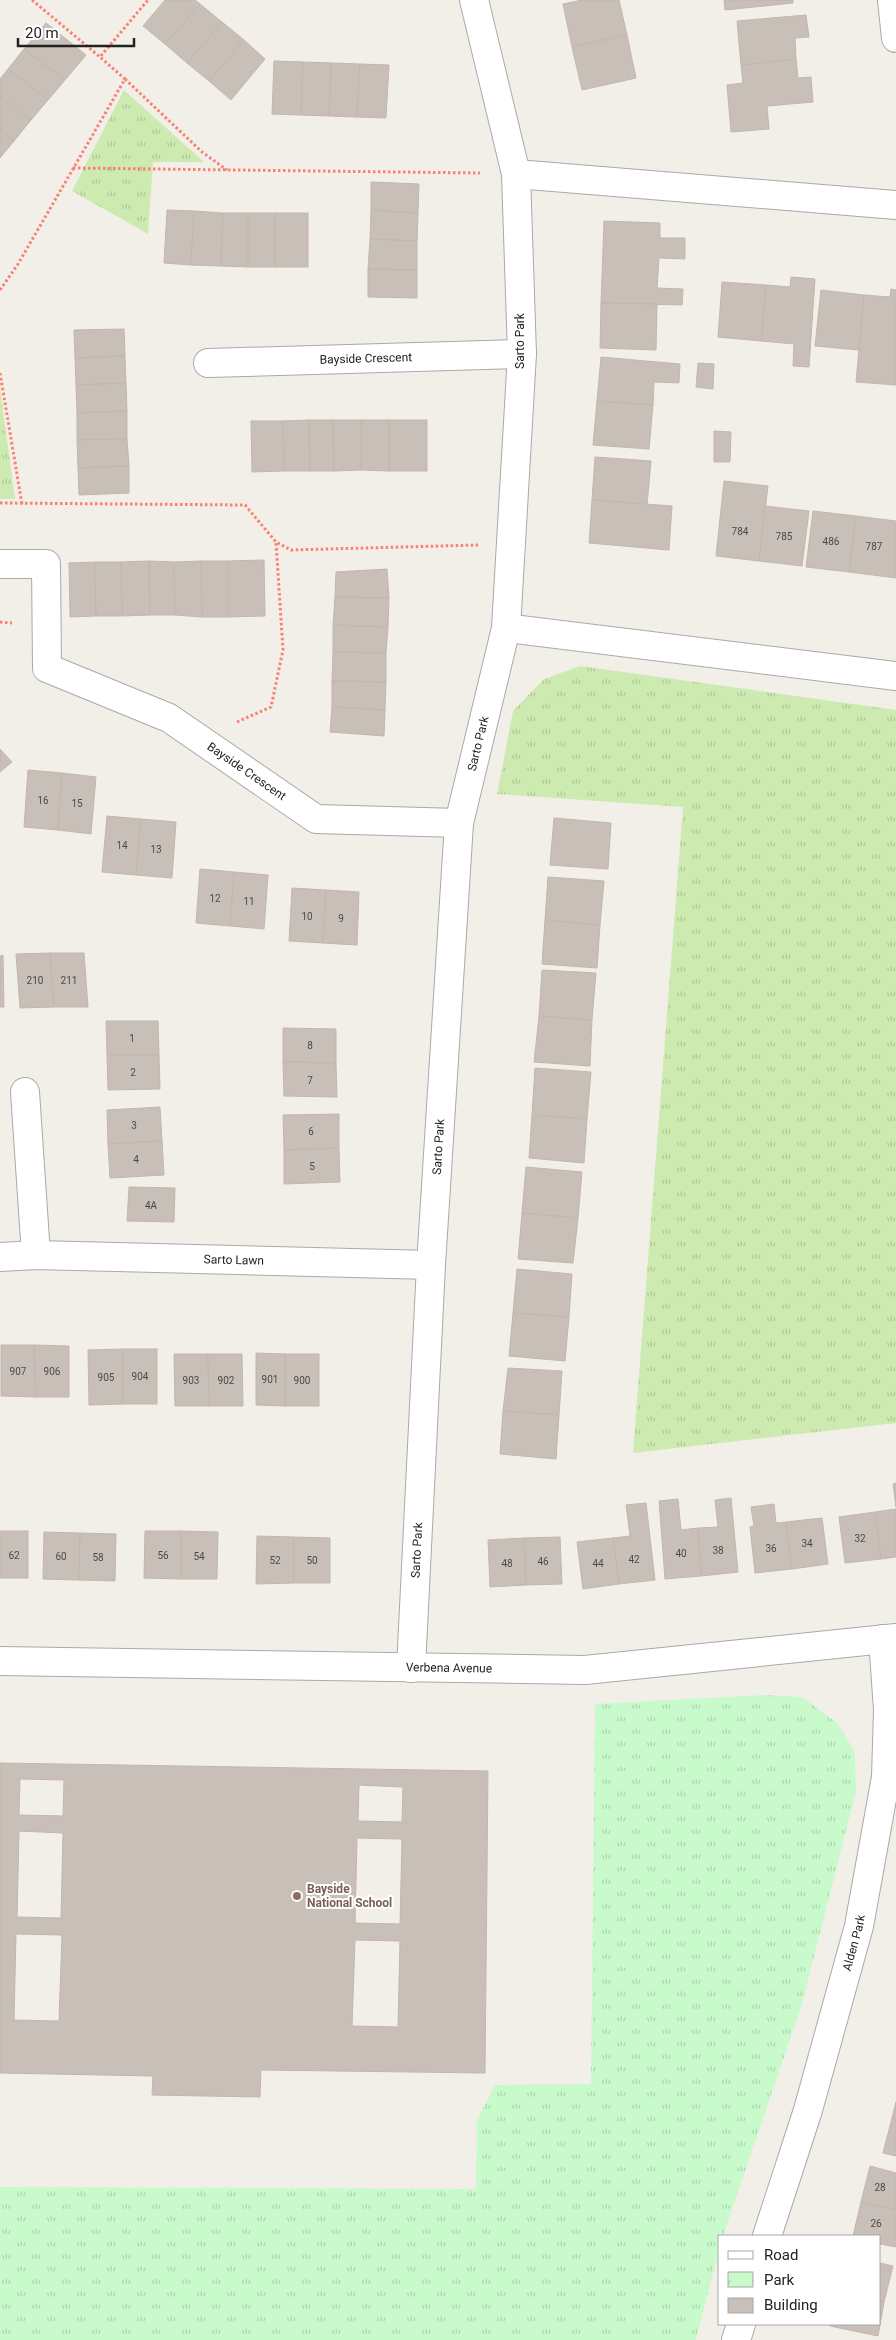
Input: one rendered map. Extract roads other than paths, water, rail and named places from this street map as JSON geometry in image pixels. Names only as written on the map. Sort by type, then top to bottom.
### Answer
[{"type":"street","name":"Sarto Park","points":[[411,1668],[431,1265],[459,823],[506,628],[522,354],[516,174],[474,0]]},
{"type":"street","points":[[892,0],[896,38]]},
{"type":"street","points":[[516,174],[896,205]]},
{"type":"street","name":"Bayside Crescent","points":[[208,363],[522,354]]},
{"type":"street","name":"Bayside Crescent","points":[[0,564],[46,564],[47,668],[170,718],[316,819],[459,823]]},
{"type":"street","points":[[506,628],[896,676]]},
{"type":"street","points":[[25,1092],[36,1255]]},
{"type":"street","name":"Sarto Lawn","points":[[0,1257],[36,1255],[431,1265]]},
{"type":"street","name":"Verbena Avenue","points":[[0,1661],[585,1670],[890,1638]]},
{"type":"street","name":"Alden Park","points":[[767,2235],[808,2110],[859,1926],[886,1777],[890,1638]]},
{"type":"street","points":[[736,2340],[741,2325]]},
{"type":"place","name":"Bayside National School","points":[[297,1896]]}]
